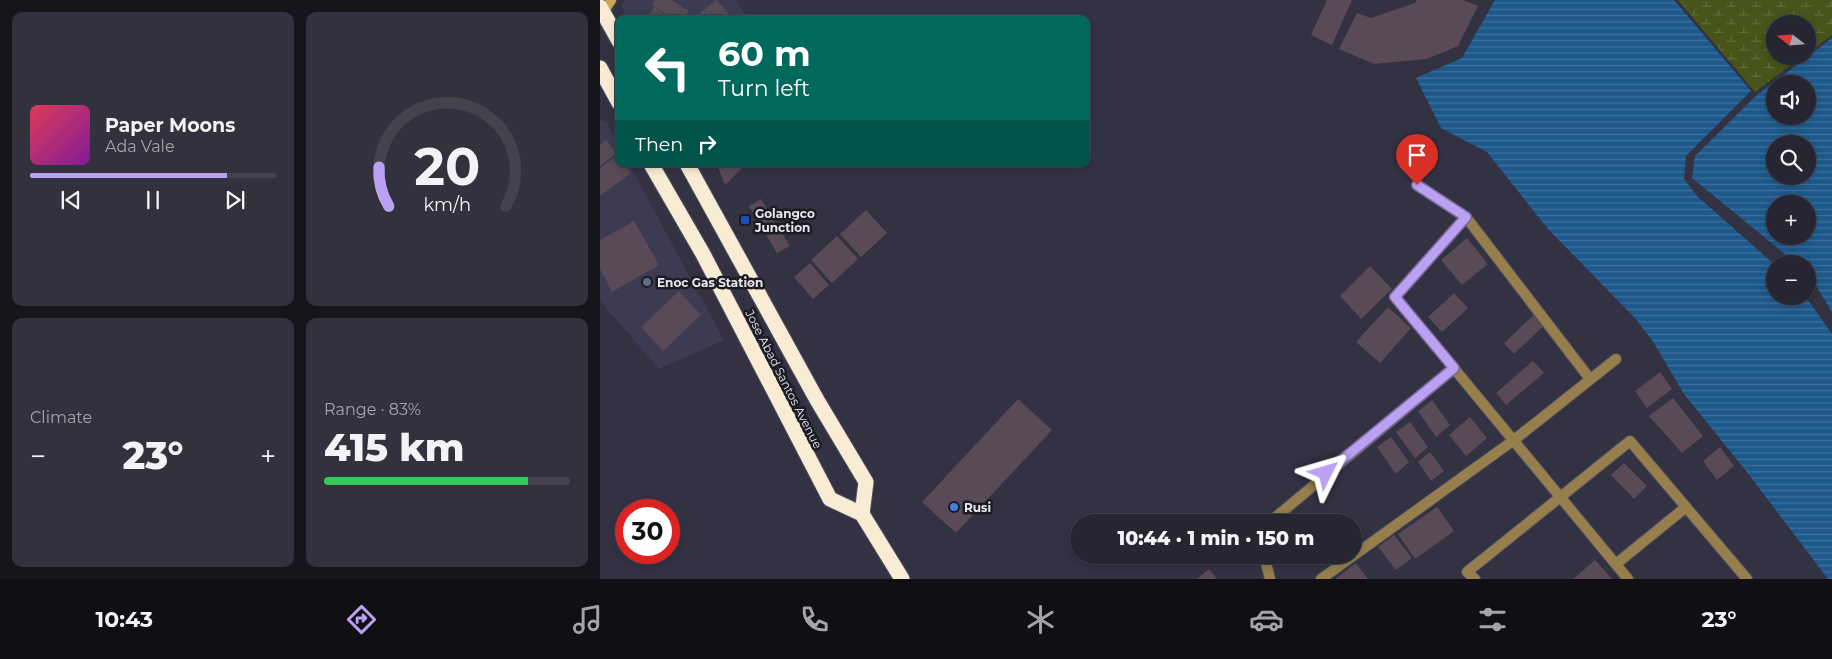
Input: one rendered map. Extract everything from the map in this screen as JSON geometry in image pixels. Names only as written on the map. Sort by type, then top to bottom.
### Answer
[{"type":"highway","points":[[605,7],[615,32]]},
{"type":"highway","points":[[600,68],[615,96]]},
{"type":"highway","name":"Jose Abad Santos Avenue","points":[[653,167],[702,254],[830,499],[862,514],[866,482],[817,400],[688,167]]},
{"type":"highway","points":[[862,514],[902,579]]},
{"type":"street","points":[[1417,185],[1466,217],[1590,379]]},
{"type":"street","points":[[1466,217],[1395,297],[1628,579]]},
{"type":"street","points":[[1321,579],[1514,440],[1616,359]]},
{"type":"street","points":[[1280,514],[1454,368]]},
{"type":"street","points":[[1475,579],[1467,572],[1630,441],[1747,579]]},
{"type":"street","points":[[1616,564],[1686,507]]},
{"type":"street","points":[[1266,564],[1270,579]]},
{"type":"shaded area","points":[[625,0],[736,0],[745,15],[626,15],[621,5]]},
{"type":"shaded area","points":[[600,119],[607,123],[615,138],[615,167],[631,167],[724,340],[659,369],[600,301]]},
{"type":"green space","points":[[1678,0],[1832,0],[1832,35],[1816,47],[1816,15],[1766,15],[1766,65],[1791,65],[1778,75],[1766,75],[1766,84],[1755,92]]},
{"type":"water","points":[[1495,0],[1674,0],[1751,91],[1686,156],[1684,179],[1697,196],[1766,257],[1766,305],[1811,305],[1832,334],[1832,579],[1828,579],[1750,476],[1684,394],[1654,343],[1635,318],[1548,229],[1487,152],[1441,128],[1416,78],[1462,58]]},
{"type":"water","points":[[1832,38],[1832,312],[1816,286],[1816,255],[1786,255],[1774,245],[1816,245],[1816,195],[1766,195],[1766,239],[1692,178],[1695,156],[1766,88],[1766,125],[1816,125],[1816,75],[1783,75],[1796,65],[1816,65],[1816,50]]},
{"type":"building","points":[[655,0],[671,0],[689,11],[686,15],[668,15],[652,5]]},
{"type":"building","points":[[717,0],[730,15],[700,15]]},
{"type":"building","points":[[1327,0],[1352,0],[1332,45],[1311,35]]},
{"type":"building","points":[[1417,0],[1462,0],[1478,6],[1458,46],[1427,59],[1374,64],[1339,49],[1357,13],[1371,18],[1415,3]]},
{"type":"building","points":[[654,7],[665,15],[649,15]]},
{"type":"building","points":[[606,140],[615,151],[615,155],[600,166],[600,145]]},
{"type":"building","points":[[615,157],[615,167],[626,167],[631,173],[600,196],[600,168]]},
{"type":"building","points":[[718,167],[743,167],[725,185]]},
{"type":"building","points":[[761,199],[790,246],[777,253],[749,206]]},
{"type":"building","points":[[866,210],[887,233],[861,257],[840,234]]},
{"type":"building","points":[[634,221],[659,265],[612,292],[600,269],[600,240]]},
{"type":"building","points":[[837,236],[858,259],[832,283],[811,260]]},
{"type":"building","points":[[1467,238],[1488,264],[1462,285],[1441,260]]},
{"type":"building","points":[[810,263],[829,285],[813,299],[794,277]]},
{"type":"building","points":[[1370,266],[1392,289],[1361,319],[1340,296]]},
{"type":"building","points":[[679,291],[701,315],[663,351],[641,327]]},
{"type":"building","points":[[1454,293],[1468,308],[1442,332],[1428,317]]},
{"type":"building","points":[[1388,307],[1411,328],[1380,363],[1356,342]]},
{"type":"building","points":[[1537,312],[1547,323],[1514,354],[1504,343]]},
{"type":"building","points":[[1533,361],[1544,373],[1506,405],[1496,393]]},
{"type":"building","points":[[1660,372],[1672,389],[1647,408],[1635,391]]},
{"type":"building","points":[[1673,398],[1703,436],[1682,453],[1649,416]]},
{"type":"building","points":[[1018,399],[1052,430],[956,533],[922,502]]},
{"type":"building","points":[[1432,400],[1450,425],[1436,437],[1418,411]]},
{"type":"building","points":[[1470,417],[1487,438],[1466,456],[1449,435]]},
{"type":"building","points":[[1410,422],[1428,447],[1415,458],[1396,432]]},
{"type":"building","points":[[1391,437],[1409,462],[1396,474],[1377,447]]},
{"type":"building","points":[[1720,447],[1734,466],[1717,480],[1703,461]]},
{"type":"building","points":[[1430,452],[1444,471],[1431,481],[1418,462]]},
{"type":"building","points":[[1624,463],[1647,486],[1634,499],[1611,475]]},
{"type":"building","points":[[1437,507],[1454,531],[1415,559],[1398,534]]},
{"type":"building","points":[[1394,535],[1412,558],[1396,570],[1378,547]]},
{"type":"building","points":[[1595,560],[1612,579],[1573,579]]},
{"type":"building","points":[[1357,564],[1368,579],[1335,579]]},
{"type":"building","points":[[1209,569],[1217,579],[1197,579]]},
{"type":"place","name":"Golangco Junction","points":[[745,220]]},
{"type":"place","name":"Enoc Gas Station","points":[[647,282]]},
{"type":"place","name":"Rusi","points":[[954,507]]},
{"type":"route","points":[[1326,473],[1454,368],[1395,297],[1466,217],[1417,185]]}]
